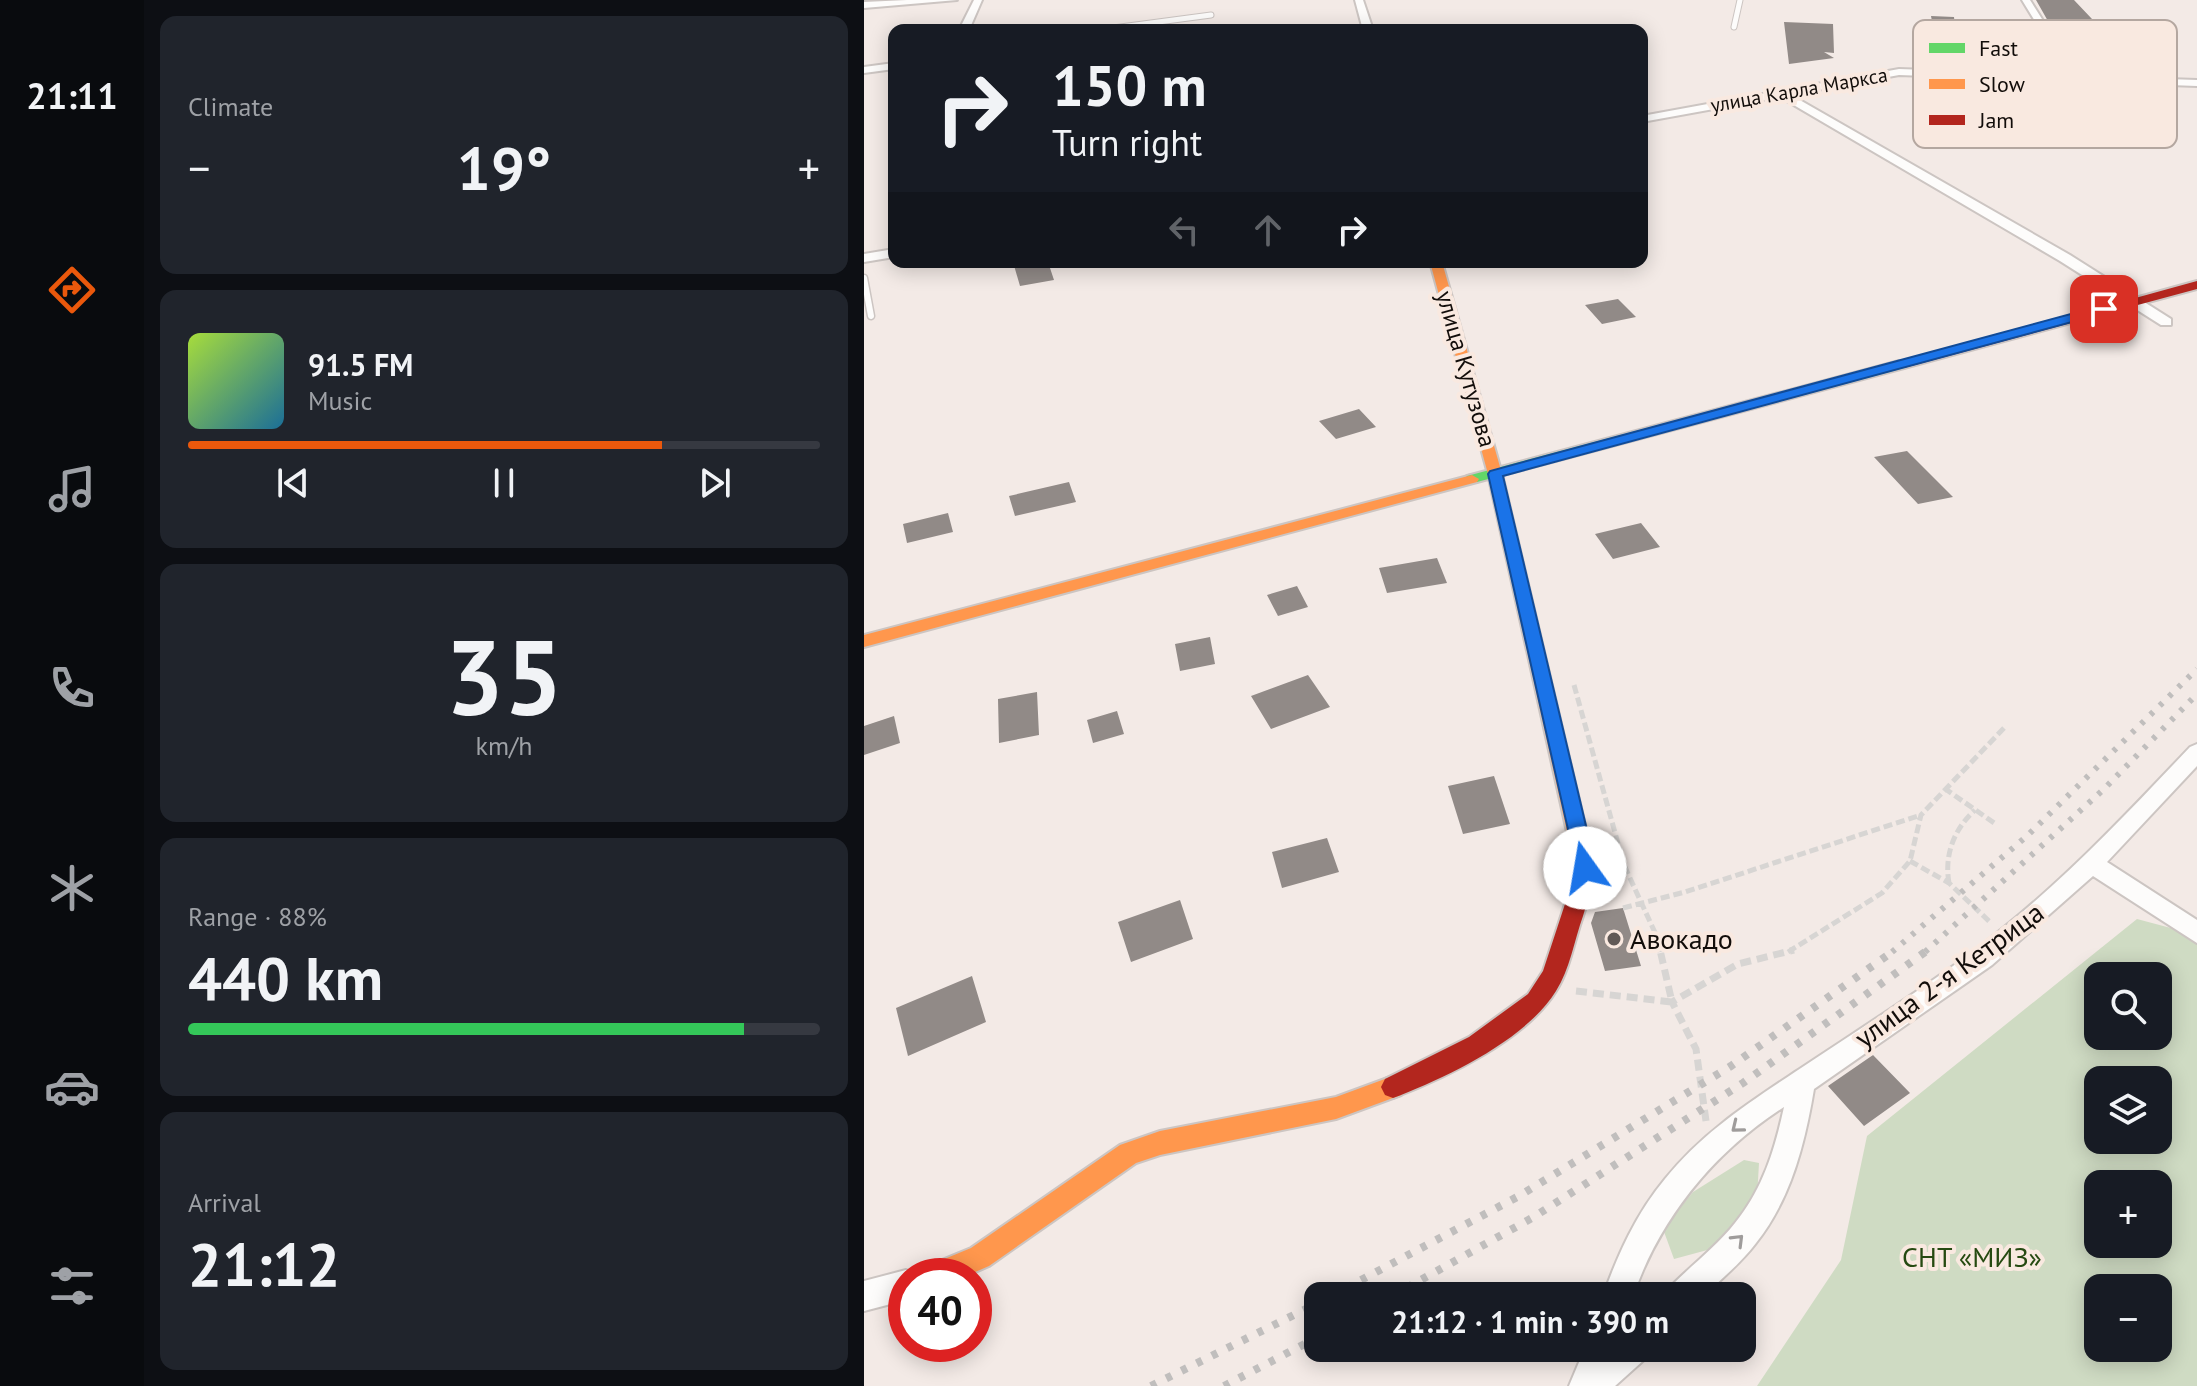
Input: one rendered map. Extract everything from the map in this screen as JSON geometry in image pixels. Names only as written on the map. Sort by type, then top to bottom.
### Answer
[{"type":"street","points":[[864,5],[953,0]]},
{"type":"street","points":[[967,24],[978,0]]},
{"type":"street","points":[[1359,0],[1366,24]]},
{"type":"street","points":[[2026,0],[2038,20]]},
{"type":"street","points":[[864,70],[888,67]]},
{"type":"street","name":"улица Карла Маркса","points":[[1648,118],[1899,72],[1913,72]]},
{"type":"street","name":"улица Карла Маркса","points":[[2177,82],[2197,83]]},
{"type":"street","points":[[1782,94],[2065,258],[2166,322]]},
{"type":"street","points":[[864,258],[888,254]]},
{"type":"street","name":"улица Кутузова","points":[[1438,268],[1495,474],[1585,868],[1575,908],[1547,987]]},
{"type":"street","points":[[864,641],[2197,285]]},
{"type":"street","name":"улица 2-я Кетрица","points":[[1622,1282],[1629,1260],[1666,1199],[1707,1151],[1762,1107],[1802,1083],[2006,939],[2093,864],[2197,752]]},
{"type":"street","points":[[2093,864],[2197,933]]},
{"type":"street","points":[[978,1258],[1129,1153],[1160,1143],[1336,1108],[1421,1076],[1514,1021],[1547,987]]},
{"type":"street","points":[[1697,1282],[1746,1233],[1766,1199],[1786,1158],[1802,1083]]},
{"type":"street","points":[[864,1296],[888,1290]]},
{"type":"street","points":[[1585,1386],[1595,1362]]},
{"type":"street","points":[[1592,1386],[1619,1362]]},
{"type":"lane","points":[[1734,27],[1740,0]]},
{"type":"lane","points":[[1143,24],[1211,15]]},
{"type":"lane","points":[[864,278],[871,316]]},
{"type":"path","points":[[1547,987],[1672,1002],[1738,964],[1793,951],[1882,893],[1910,861],[1921,815],[2004,728]]},
{"type":"path","points":[[1944,788],[1997,825]]},
{"type":"path","points":[[1949,883],[1945,871],[1952,840],[1975,810]]},
{"type":"path","points":[[1623,908],[1685,892],[1921,815]]},
{"type":"path","points":[[1910,861],[1949,883],[2006,939]]},
{"type":"path","points":[[1585,868],[1624,865],[1657,937],[1672,1002],[1696,1049],[1706,1107],[1707,1151]]},
{"type":"green space","name":"СНТ «МИЗ»","points":[[2137,919],[2197,935],[2197,1386],[1757,1386],[1841,1260],[1867,1136]]},
{"type":"green space","points":[[1744,1160],[1759,1163],[1757,1198],[1711,1249],[1674,1259],[1663,1229],[1693,1192]]},
{"type":"building","points":[[2036,0],[2074,0],[2093,20],[2047,20]]},
{"type":"building","points":[[1931,16],[1954,17],[1954,20],[1932,20]]},
{"type":"building","points":[[1784,22],[1833,24],[1834,53],[1824,52],[1834,58],[1789,64]]},
{"type":"building","points":[[1015,268],[1050,268],[1054,280],[1020,286]]},
{"type":"building","points":[[1618,299],[1636,317],[1602,324],[1585,305]]},
{"type":"building","points":[[1359,409],[1376,427],[1336,439],[1319,421]]},
{"type":"building","points":[[1907,451],[1953,497],[1918,504],[1874,457]]},
{"type":"building","points":[[1069,482],[1076,502],[1015,516],[1009,496]]},
{"type":"building","points":[[948,513],[953,532],[907,543],[903,524]]},
{"type":"building","points":[[1641,523],[1660,547],[1613,559],[1595,534]]},
{"type":"building","points":[[1437,558],[1447,583],[1387,593],[1379,568]]},
{"type":"building","points":[[1297,586],[1308,607],[1278,616],[1267,595]]},
{"type":"building","points":[[1210,637],[1215,664],[1180,671],[1175,644]]},
{"type":"building","points":[[1308,675],[1330,707],[1271,729],[1251,696]]},
{"type":"building","points":[[1037,692],[1039,735],[999,743],[998,699]]},
{"type":"building","points":[[1117,711],[1124,734],[1093,743],[1087,720]]},
{"type":"building","points":[[894,716],[900,743],[864,755],[864,726]]},
{"type":"building","points":[[1494,776],[1510,824],[1463,834],[1448,786]]},
{"type":"building","points":[[1327,838],[1339,872],[1282,888],[1272,852]]},
{"type":"building","points":[[1180,900],[1193,939],[1131,962],[1118,922]]},
{"type":"building","name":"Авокадо","points":[[1623,908],[1641,966],[1605,971],[1591,923],[1595,912]]},
{"type":"building","points":[[972,976],[986,1022],[908,1056],[896,1008]]},
{"type":"building","points":[[1873,1055],[1910,1093],[1864,1126],[1828,1086]]},
{"type":"railway","points":[[1892,952],[2028,835],[2197,669]]},
{"type":"railway","points":[[1925,952],[2104,789],[2197,694]]},
{"type":"railway","points":[[1357,1282],[1519,1196],[1731,1066],[1895,950]]},
{"type":"railway","points":[[1417,1282],[1532,1218],[1743,1083],[1928,950]]},
{"type":"railway","points":[[1151,1386],[1304,1310]]},
{"type":"railway","points":[[1224,1386],[1304,1344]]},
{"type":"traffic: fast","points":[[1472,479],[1899,365]]},
{"type":"traffic: slow","points":[[1438,268],[1495,474],[1581,850]]},
{"type":"traffic: slow","points":[[864,641],[1472,479]]},
{"type":"traffic: slow","points":[[978,1258],[1129,1153],[1160,1143],[1336,1108],[1393,1087]]},
{"type":"traffic: jam","points":[[1899,365],[2197,285]]},
{"type":"traffic: jam","points":[[1393,1087],[1477,1045],[1536,1001],[1554,971],[1576,904],[1582,877],[1581,850]]},
{"type":"place","name":"Авокадо","points":[[1614,939]]},
{"type":"route","points":[[1585,868],[1495,474],[2104,309]]}]
